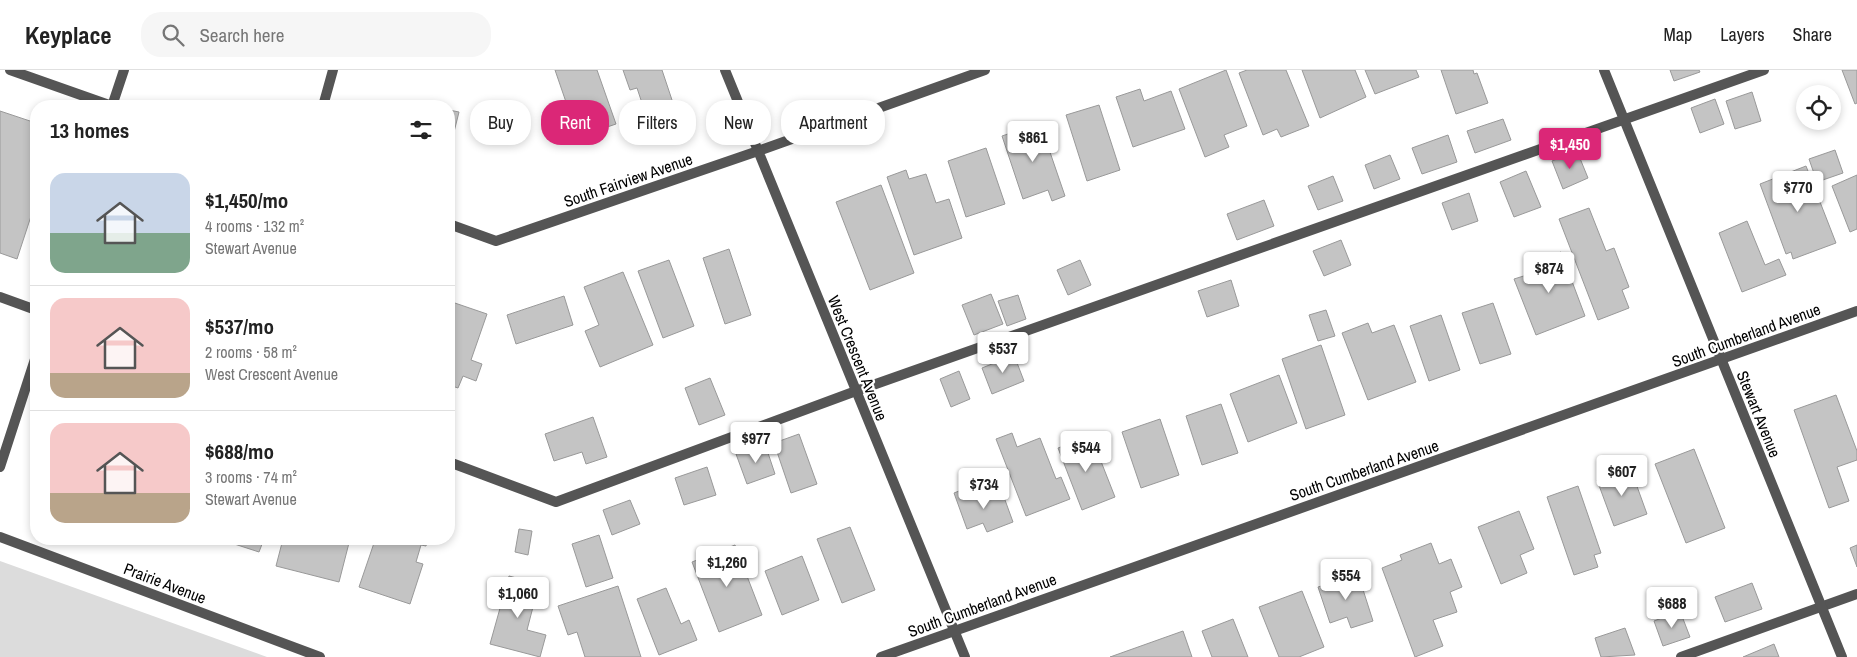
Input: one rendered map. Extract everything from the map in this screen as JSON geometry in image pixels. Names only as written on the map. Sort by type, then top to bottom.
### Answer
[{"type":"street","points":[[10,70],[95,100]]},
{"type":"street","points":[[114,100],[124,70]]},
{"type":"street","points":[[325,100],[334,70]]},
{"type":"street","name":"West Crescent Avenue","points":[[725,70],[965,657]]},
{"type":"street","name":"South Fairview Avenue","points":[[455,226],[496,241],[758,151],[985,70]]},
{"type":"street","name":"Stewart Avenue","points":[[1604,70],[1842,657]]},
{"type":"street","points":[[455,464],[556,502],[856,391],[1764,70]]},
{"type":"street","points":[[0,297],[30,308]]},
{"type":"street","name":"South Cumberland Avenue","points":[[880,657],[1857,311]]},
{"type":"street","points":[[0,467],[30,374]]},
{"type":"street","name":"Prairie Avenue","points":[[0,537],[320,657]]},
{"type":"street","points":[[1681,657],[1857,594]]},
{"type":"shaded area","points":[[0,561],[267,657],[0,657]]},
{"type":"building","points":[[555,70],[597,70],[608,100],[565,100]]},
{"type":"building","points":[[623,70],[662,70],[672,100],[641,100],[637,88],[630,90]]},
{"type":"building","points":[[1226,70],[1247,126],[1224,135],[1229,147],[1205,157],[1179,89]]},
{"type":"building","points":[[1247,70],[1286,70],[1309,126],[1281,137],[1277,129],[1263,135],[1239,73]]},
{"type":"building","points":[[1302,70],[1355,70],[1366,97],[1320,118]]},
{"type":"building","points":[[1365,70],[1416,70],[1419,77],[1375,94]]},
{"type":"building","points":[[1441,70],[1473,70],[1474,74],[1477,73],[1488,103],[1456,114]]},
{"type":"building","points":[[1670,70],[1699,70],[1700,72],[1674,81]]},
{"type":"building","points":[[1842,70],[1857,70],[1857,103],[1855,104]]},
{"type":"building","points":[[1140,89],[1144,101],[1171,91],[1185,129],[1133,147],[1116,97]]},
{"type":"building","points":[[1752,92],[1761,121],[1735,129],[1726,101]]},
{"type":"building","points":[[1715,99],[1724,124],[1700,133],[1691,108]]},
{"type":"building","points":[[609,104],[616,124],[609,126]]},
{"type":"building","points":[[1099,105],[1120,170],[1087,181],[1066,115]]},
{"type":"building","points":[[0,111],[30,121],[30,219],[17,259],[0,253]]},
{"type":"building","points":[[455,111],[459,112],[455,128]]},
{"type":"building","points":[[1503,119],[1511,140],[1475,153],[1467,131]]},
{"type":"building","points":[[1040,123],[1065,196],[1052,201],[1048,190],[1023,199],[1002,136]]},
{"type":"building","points":[[1448,135],[1457,162],[1422,174],[1412,148]]},
{"type":"building","points":[[986,148],[1005,204],[966,217],[948,161]]},
{"type":"building","points":[[1835,150],[1843,173],[1817,182],[1809,159]]},
{"type":"building","points":[[1577,151],[1588,178],[1563,189],[1552,161]]},
{"type":"building","points":[[1390,155],[1400,179],[1374,189],[1365,165]]},
{"type":"building","points":[[1806,166],[1836,243],[1793,259],[1791,252],[1786,254],[1760,184]]},
{"type":"building","points":[[906,170],[909,179],[926,174],[936,203],[949,199],[962,238],[914,255],[887,177]]},
{"type":"building","points":[[1526,171],[1541,207],[1514,217],[1500,182]]},
{"type":"building","points":[[1857,175],[1857,229],[1850,232],[1832,186]]},
{"type":"building","points":[[1333,176],[1343,201],[1318,210],[1308,186]]},
{"type":"building","points":[[881,185],[914,273],[870,290],[836,202]]},
{"type":"building","points":[[1469,193],[1478,221],[1452,230],[1442,203]]},
{"type":"building","points":[[1264,200],[1274,226],[1237,240],[1227,214]]},
{"type":"building","points":[[1589,208],[1606,251],[1614,248],[1629,287],[1622,290],[1629,308],[1598,320],[1559,219]]},
{"type":"building","points":[[1747,221],[1765,265],[1779,259],[1786,275],[1742,292],[1719,233]]},
{"type":"building","points":[[1341,240],[1351,265],[1324,276],[1313,251]]},
{"type":"building","points":[[729,249],[751,315],[725,324],[703,258]]},
{"type":"building","points":[[1561,252],[1585,316],[1536,335],[1514,279],[1530,274],[1527,265]]},
{"type":"building","points":[[669,260],[694,326],[663,338],[638,271]]},
{"type":"building","points":[[1080,260],[1091,285],[1068,295],[1057,270]]},
{"type":"building","points":[[623,272],[653,345],[600,367],[585,331],[599,325],[584,287]]},
{"type":"building","points":[[1231,280],[1239,306],[1207,317],[1198,291]]},
{"type":"building","points":[[991,294],[1003,324],[974,335],[962,305]]},
{"type":"building","points":[[1018,295],[1026,319],[1007,326],[998,301]]},
{"type":"building","points":[[564,296],[573,325],[516,344],[507,315]]},
{"type":"building","points":[[455,303],[487,314],[471,360],[482,364],[476,381],[463,376],[458,388],[455,387]]},
{"type":"building","points":[[1493,303],[1511,354],[1480,364],[1462,313]]},
{"type":"building","points":[[1326,310],[1335,336],[1318,341],[1309,315]]},
{"type":"building","points":[[1441,315],[1460,370],[1429,381],[1410,326]]},
{"type":"building","points":[[1368,323],[1372,333],[1394,325],[1416,382],[1368,400],[1342,333]]},
{"type":"building","points":[[1321,345],[1345,415],[1306,429],[1282,359]]},
{"type":"building","points":[[1014,355],[1024,381],[992,394],[982,368]]},
{"type":"building","points":[[959,371],[970,399],[951,407],[940,379]]},
{"type":"building","points":[[1279,375],[1297,423],[1248,442],[1230,394]]},
{"type":"building","points":[[710,378],[725,415],[699,425],[685,388]]},
{"type":"building","points":[[1836,395],[1857,451],[1857,460],[1837,467],[1849,501],[1829,508],[1794,410]]},
{"type":"building","points":[[1221,404],[1238,453],[1202,465],[1186,416]]},
{"type":"building","points":[[593,417],[607,457],[586,464],[582,452],[554,461],[545,434]]},
{"type":"building","points":[[1160,419],[1179,475],[1141,488],[1122,432]]},
{"type":"building","points":[[1012,433],[1017,447],[1040,438],[1056,479],[1061,477],[1070,499],[1026,516],[996,439]]},
{"type":"building","points":[[799,434],[817,484],[791,493],[774,443]]},
{"type":"building","points":[[1091,436],[1115,497],[1082,510],[1058,448]]},
{"type":"building","points":[[765,444],[775,474],[747,484],[736,454]]},
{"type":"building","points":[[1694,449],[1725,528],[1686,543],[1655,464]]},
{"type":"building","points":[[707,467],[716,495],[684,505],[675,478]]},
{"type":"building","points":[[1630,467],[1647,514],[1614,526],[1597,480]]},
{"type":"building","points":[[1578,486],[1601,553],[1594,555],[1598,567],[1574,575],[1547,497]]},
{"type":"building","points":[[969,487],[974,499],[1001,489],[1013,522],[987,532],[983,523],[967,529],[954,493]]},
{"type":"building","points":[[630,500],[640,524],[612,535],[603,510]]},
{"type":"building","points":[[1519,511],[1534,549],[1520,555],[1527,573],[1501,584],[1478,527]]},
{"type":"building","points":[[850,527],[875,590],[842,603],[817,539]]},
{"type":"building","points":[[519,529],[532,531],[528,555],[515,552]]},
{"type":"building","points":[[599,535],[613,578],[586,587],[572,544]]},
{"type":"building","points":[[1431,543],[1439,564],[1451,559],[1462,587],[1450,592],[1457,612],[1433,620],[1443,646],[1415,657],[1382,568],[1402,560],[1400,555]]},
{"type":"building","points":[[237,545],[262,545],[259,552]]},
{"type":"building","points":[[281,545],[348,545],[339,582],[276,566]]},
{"type":"building","points":[[373,545],[421,545],[416,562],[423,564],[410,604],[359,587]]},
{"type":"building","points":[[735,545],[762,615],[719,632],[692,562]]},
{"type":"building","points":[[1857,545],[1857,567],[1850,548]]},
{"type":"building","points":[[802,556],[819,600],[782,615],[765,571]]},
{"type":"building","points":[[1358,574],[1373,621],[1351,628],[1347,617],[1330,623],[1318,587]]},
{"type":"building","points":[[509,576],[539,584],[527,630],[546,635],[540,657],[490,644]]},
{"type":"building","points":[[1752,583],[1762,609],[1725,622],[1715,597]]},
{"type":"building","points":[[618,586],[641,657],[585,657],[577,632],[568,635],[558,606]]},
{"type":"building","points":[[666,588],[681,624],[689,620],[697,640],[659,655],[637,599]]},
{"type":"building","points":[[1302,591],[1324,647],[1299,657],[1279,657],[1259,607]]},
{"type":"building","points":[[1680,611],[1690,637],[1663,646],[1654,621]]},
{"type":"building","points":[[1233,619],[1248,657],[1212,657],[1202,631]]},
{"type":"building","points":[[1625,628],[1635,655],[1601,657],[1595,638]]},
{"type":"building","points":[[1183,631],[1192,657],[1110,657]]},
{"type":"building","points":[[1774,644],[1779,657],[1743,657]]}]
